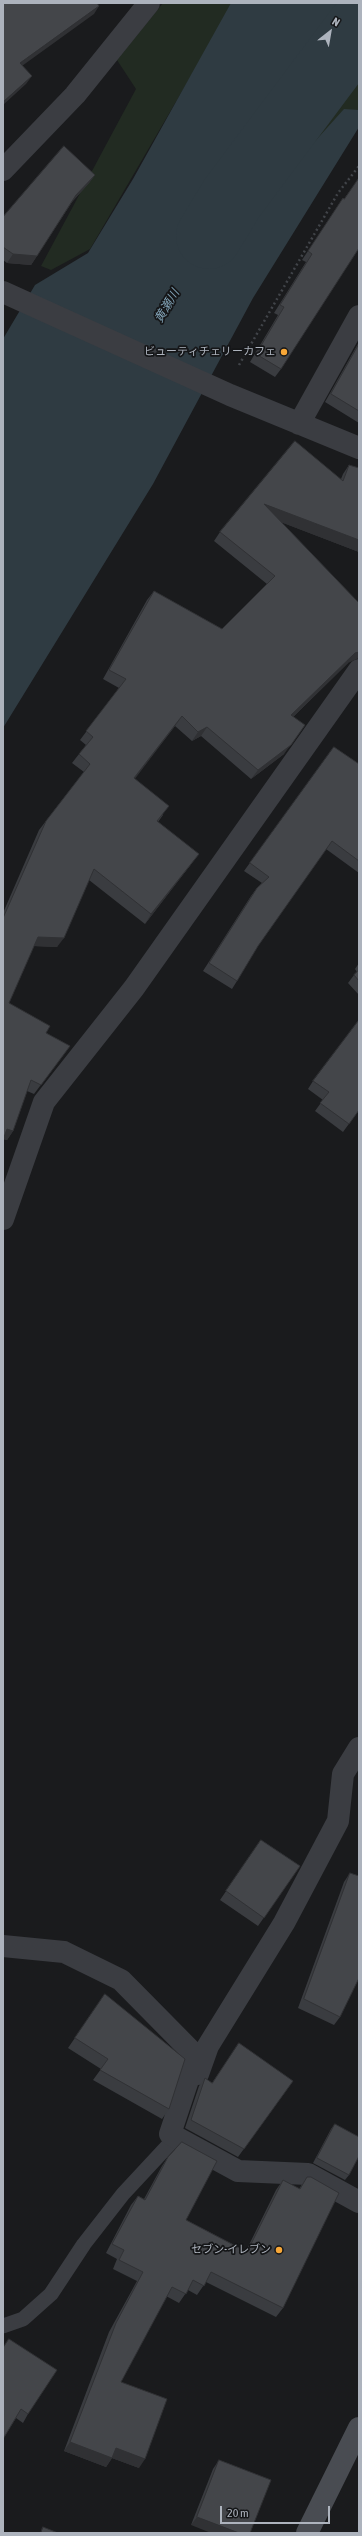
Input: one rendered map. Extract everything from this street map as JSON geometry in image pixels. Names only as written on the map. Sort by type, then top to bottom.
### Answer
[{"type":"main road","points":[[307,2533],[359,2428]]},
{"type":"street","points":[[3,170],[75,95],[149,3]]},
{"type":"street","points":[[3,292],[230,395],[359,448]]},
{"type":"street","points":[[299,424],[359,316]]},
{"type":"street","points":[[3,1219],[44,1102],[134,988],[359,670]]},
{"type":"street","points":[[176,2138],[208,2046],[284,1923],[338,1821],[343,1774],[359,1748]]},
{"type":"street","points":[[3,1946],[64,1952],[121,1980],[196,2056],[170,2134],[238,2171],[308,2174],[359,2202]]},
{"type":"lane","points":[[3,2326],[23,2319],[51,2294],[84,2244],[123,2194],[176,2138]]},
{"type":"path","points":[[234,372],[338,193],[359,166]]},
{"type":"shaded area","points":[[163,3],[237,3],[188,81],[90,249],[51,270],[41,266],[136,89],[117,60]]},
{"type":"shaded area","points":[[359,45],[359,110],[274,187],[274,156],[338,65]]},
{"type":"water","points":[[231,3],[359,3],[359,21],[350,25],[258,154],[274,187],[344,109],[359,110],[359,127],[253,298],[153,484],[3,728],[3,339],[35,285],[88,253],[133,179]]},
{"type":"building","points":[[3,3],[97,3],[99,6],[20,63],[32,76],[3,102]]},
{"type":"building","points":[[64,146],[95,175],[76,195],[37,256],[13,254],[3,247],[3,217]]},
{"type":"building","points":[[359,178],[359,248],[281,369],[256,354],[284,307],[280,305],[312,254],[308,251],[343,198],[344,199]]},
{"type":"building","points":[[359,344],[359,411],[331,394]]},
{"type":"building","points":[[295,441],[343,481],[349,465],[359,468],[359,540],[264,504],[359,603],[359,652],[355,653],[291,715],[305,725],[291,745],[258,770],[207,727],[198,732],[182,716],[134,778],[169,806],[157,821],[199,854],[151,914],[94,869],[64,938],[38,937],[9,1003],[50,1026],[46,1033],[70,1046],[41,1085],[31,1080],[13,1131],[7,1129],[3,1140],[3,918],[46,821],[90,764],[79,754],[93,737],[86,731],[126,679],[109,670],[154,591],[222,629],[275,576],[220,532]]},
{"type":"building","points":[[334,747],[359,764],[359,861],[332,841],[258,946],[237,981],[209,963],[257,888],[269,877],[250,863]]},
{"type":"building","points":[[359,970],[359,981],[354,975]]},
{"type":"building","points":[[359,1020],[359,1110],[349,1124],[320,1103],[329,1092],[313,1081]]},
{"type":"building","points":[[261,1840],[300,1866],[264,1918],[226,1891]]},
{"type":"building","points":[[350,1873],[359,1876],[359,1978],[340,2017],[304,1999]]},
{"type":"building","points":[[105,1994],[185,2059],[169,2109],[100,2070],[108,2059],[75,2038]]},
{"type":"building","points":[[239,2043],[293,2081],[244,2149],[191,2120],[205,2078],[212,2083]]},
{"type":"building","points":[[335,2124],[359,2137],[359,2156],[349,2175],[317,2158]]},
{"type":"building","points":[[182,2142],[217,2161],[186,2220],[247,2252],[283,2180],[300,2189],[307,2177],[311,2177],[339,2193],[283,2308],[211,2272],[204,2286],[193,2280],[186,2294],[172,2287],[121,2382],[167,2399],[145,2459],[116,2448],[112,2458],[70,2442],[116,2323],[143,2272],[119,2260],[124,2250],[112,2244],[138,2196],[145,2200],[168,2157]]},
{"type":"building","points":[[9,2339],[57,2370],[28,2414],[21,2409],[3,2439],[3,2348]]},
{"type":"building","points":[[219,2460],[271,2480],[250,2533],[239,2533],[197,2517]]},
{"type":"building","points":[[43,2527],[58,2533],[41,2533]]},
{"type":"waterway","name":"黄瀬川","points":[[209,236],[232,198],[359,28]]},
{"type":"place","name":"ビューティチェリーカフェ","points":[[284,352]]},
{"type":"place","name":"セブン-イレブン","points":[[279,2250]]}]
